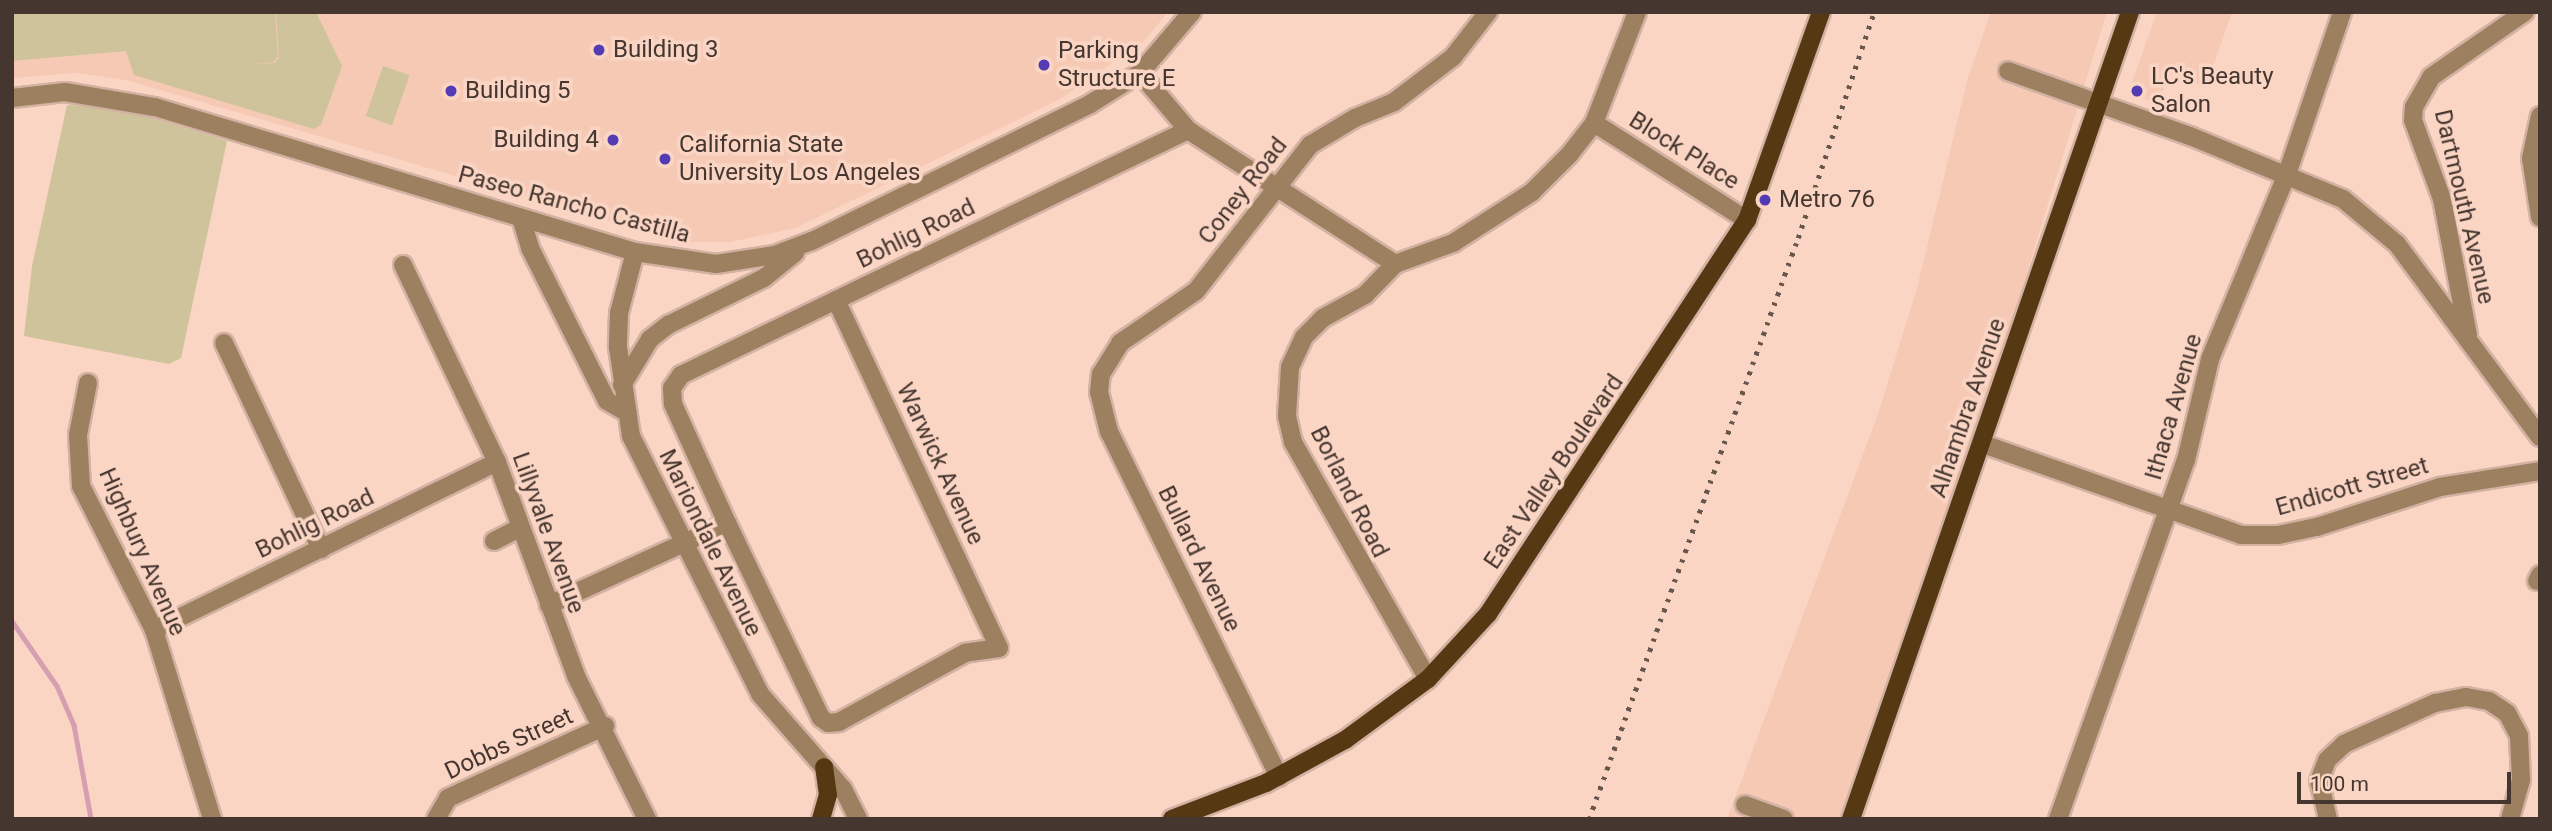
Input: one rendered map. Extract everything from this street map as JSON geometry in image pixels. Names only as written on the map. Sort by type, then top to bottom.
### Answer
[{"type":"main road","name":"East Valley Boulevard","points":[[1172,819],[1279,777],[1355,734],[1428,679],[1488,614],[1747,220],[1821,12]]},
{"type":"main road","name":"Alhambra Avenue","points":[[1851,819],[2102,102],[2130,12]]},
{"type":"main road","points":[[821,819],[828,796],[824,767]]},
{"type":"street","name":"Paseo Rancho Castilla","points":[[12,98],[65,92],[155,107],[635,252],[716,264],[775,255],[812,240],[1090,104],[1140,73],[1192,12]]},
{"type":"street","name":"Coney Road","points":[[1108,358],[1136,330],[1196,291],[1276,185],[1311,145],[1356,118],[1394,102],[1453,57],[1488,12]]},
{"type":"street","name":"Borland Road","points":[[1428,679],[1293,442],[1287,416],[1290,367],[1304,337],[1323,318],[1365,295],[1395,264],[1453,243],[1532,192],[1594,123],[1637,12]]},
{"type":"street","name":"Ithaca Avenue","points":[[2058,819],[2186,460],[2210,359],[2287,174],[2342,12]]},
{"type":"street","name":"Dartmouth Avenue","points":[[2470,341],[2442,199],[2413,120],[2414,107],[2431,77],[2525,12]]},
{"type":"street","points":[[2008,71],[2102,102],[2287,174],[2343,199],[2380,225],[2540,437]]},
{"type":"street","points":[[1140,73],[1188,130],[1395,264]]},
{"type":"street","points":[[2540,116],[2531,158],[2540,217]]},
{"type":"street","name":"Block Place","points":[[1594,123],[1747,220]]},
{"type":"street","name":"Bohlig Road","points":[[671,388],[681,375],[1188,130]]},
{"type":"street","points":[[521,218],[530,248],[607,401],[628,413]]},
{"type":"street","points":[[622,385],[648,342],[668,325],[764,278],[812,240]]},
{"type":"street","name":"Mariondale Avenue","points":[[635,252],[619,313],[622,385],[631,436],[682,544],[760,694],[824,767],[858,819]]},
{"type":"street","name":"Lillyvale Avenue","points":[[403,265],[497,462],[519,528],[576,676],[605,726],[648,819]]},
{"type":"street","name":"Warwick Avenue","points":[[828,723],[965,653],[999,649],[836,300]]},
{"type":"street","points":[[224,342],[321,549]]},
{"type":"street","name":"Bullard Avenue","points":[[1108,358],[1099,392],[1109,432],[1279,777]]},
{"type":"street","name":"Highbury Avenue","points":[[88,383],[78,435],[81,486],[154,630],[212,819]]},
{"type":"street","name":"Mariondale Avenue","points":[[671,388],[673,404],[727,523],[821,718],[828,723]]},
{"type":"street","name":"Endicott Street","points":[[1983,444],[2169,507],[2241,535],[2278,535],[2317,527],[2440,487],[2540,471]]},
{"type":"street","name":"Bohlig Road","points":[[154,630],[497,462]]},
{"type":"street","points":[[549,606],[727,523]]},
{"type":"street","points":[[494,541],[519,528]]},
{"type":"street","points":[[2328,819],[2319,781],[2327,760],[2344,744],[2435,703],[2466,697],[2489,701],[2507,713],[2519,736],[2521,780],[2510,819]]},
{"type":"street","name":"Dobbs Street","points":[[438,815],[448,798],[605,726]]},
{"type":"street","points":[[1745,805],[1784,819]]},
{"type":"shaded area","name":"California State University Los Angeles","points":[[12,12],[1168,12],[1144,41],[1060,99],[796,228],[730,242],[682,242],[126,80],[76,73],[12,78]]},
{"type":"shaded area","points":[[12,12],[275,12],[278,57],[274,62],[255,64],[275,63],[279,58],[276,12],[316,12],[342,66],[321,125],[314,129],[134,75],[126,51],[12,61]]},
{"type":"shaded area","points":[[1991,12],[2107,12],[1975,442],[1844,819],[1727,819],[1878,414],[1917,288],[1968,77]]},
{"type":"shaded area","points":[[2157,12],[2232,12],[2206,87],[2170,75],[2158,104],[2128,93]]},
{"type":"shaded area","points":[[383,66],[409,75],[392,125],[366,116]]},
{"type":"shaded area","points":[[67,105],[120,108],[227,141],[181,358],[169,364],[24,336],[32,266]]},
{"type":"waterway","points":[[12,621],[57,686],[74,725],[91,819]]},
{"type":"railway","points":[[1589,819],[1798,238],[1874,12]]},
{"type":"place","name":"Building 3","points":[[599,50]]},
{"type":"place","name":"Parking Structure E","points":[[1044,65]]},
{"type":"place","name":"Building 5","points":[[451,91]]},
{"type":"place","name":"LC's Beauty Salon","points":[[2137,91]]},
{"type":"place","name":"Building 4","points":[[613,140]]},
{"type":"place","name":"California State University Los Angeles","points":[[665,159]]},
{"type":"place","name":"Metro 76","points":[[1765,200]]}]
